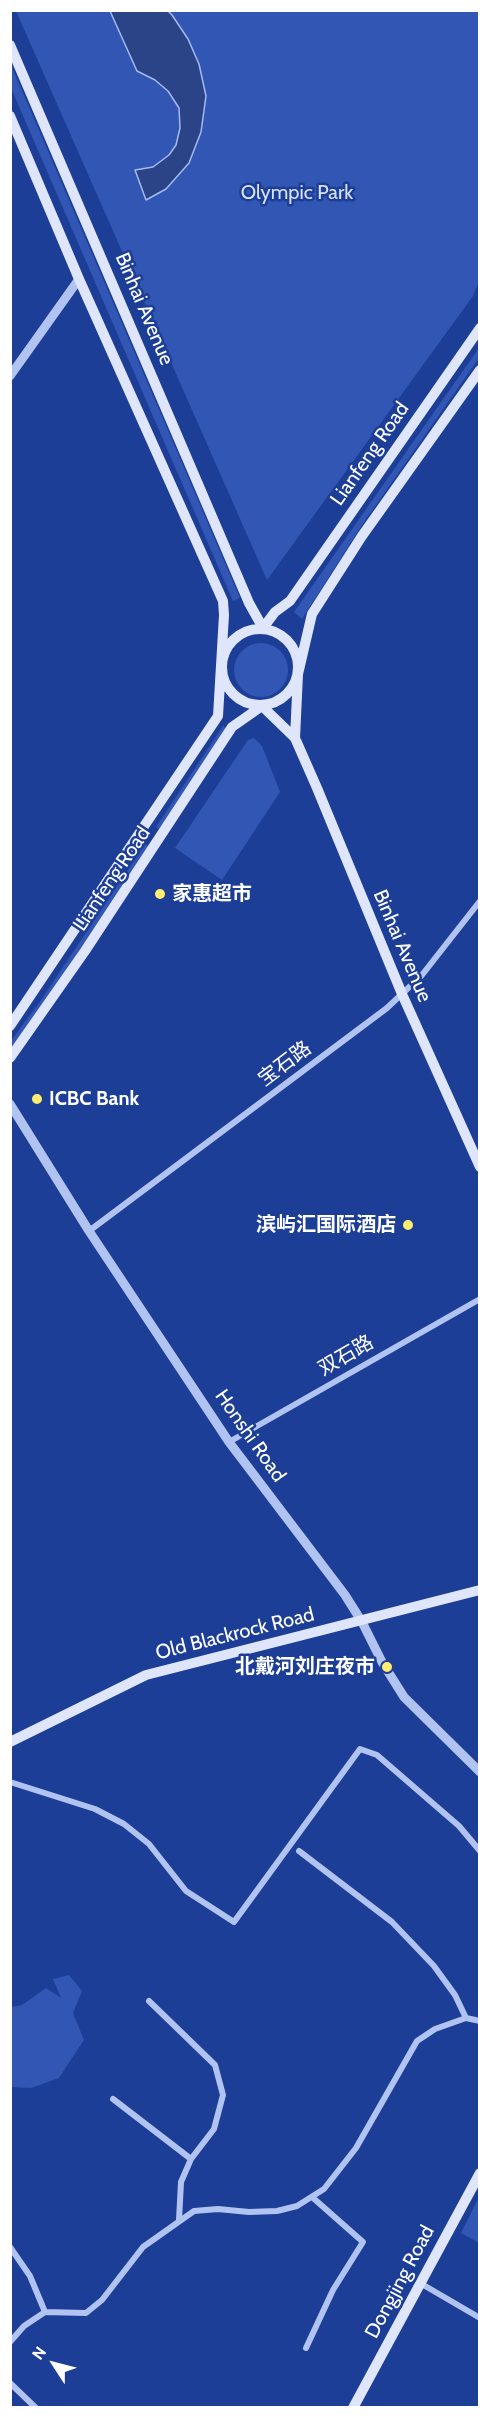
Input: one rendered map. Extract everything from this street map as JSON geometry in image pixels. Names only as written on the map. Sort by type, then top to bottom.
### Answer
[{"type":"main road","name":"Binhai Avenue","points":[[10,45],[249,603],[263,628]]},
{"type":"main road","points":[[10,116],[79,279],[223,601],[221,667],[223,680],[238,699],[262,706],[274,703],[285,696],[294,686],[298,674]]},
{"type":"main road","name":"Lianfeng Road","points":[[263,628],[275,612],[290,601],[480,328]]},
{"type":"main road","name":"Lianfeng Road","points":[[298,674],[312,614],[362,536],[480,370]]},
{"type":"main road","points":[[221,667],[223,655],[229,643],[238,634],[250,629],[263,628],[275,631],[290,643],[298,661],[295,738]]},
{"type":"main road","name":"Lianfeng Road","points":[[10,1026],[218,716],[221,667]]},
{"type":"main road","points":[[262,706],[295,738]]},
{"type":"main road","name":"Lianfeng Road","points":[[10,1058],[91,942],[232,728],[262,706]]},
{"type":"main road","name":"Binhai Avenue","points":[[295,738],[402,994],[480,1167]]},
{"type":"main road","name":"Old Blackrock Road","points":[[10,1742],[146,1675],[362,1622],[480,1590]]},
{"type":"main road","name":"Dongjing Road","points":[[353,2408],[480,2173]]},
{"type":"street","points":[[10,376],[79,279]]},
{"type":"street","name":"宝石路","points":[[89,1231],[387,1008],[422,975],[480,901]]},
{"type":"street","name":"Honshi Road","points":[[10,1104],[89,1231],[230,1442],[345,1595],[404,1697],[480,1772]]},
{"type":"street","name":"双石路","points":[[230,1442],[480,1299]]},
{"type":"street","points":[[10,1782],[95,1809],[124,1824],[149,1844],[186,1891],[234,1922],[360,1749],[377,1755],[459,1826],[480,1851]]},
{"type":"street","points":[[299,1851],[392,1922],[434,1966],[455,1995],[466,2018]]},
{"type":"street","points":[[149,2001],[215,2065],[223,2096],[214,2129],[191,2160],[181,2182],[179,2220]]},
{"type":"street","points":[[10,2342],[24,2326],[45,2312],[86,2313],[102,2300],[142,2247],[194,2211],[218,2209],[249,2212],[277,2211],[297,2206],[324,2189],[356,2148],[417,2040],[435,2029],[466,2018],[480,2021]]},
{"type":"street","points":[[113,2099],[191,2160]]},
{"type":"street","points":[[306,2348],[333,2290],[363,2242],[312,2197]]},
{"type":"street","points":[[10,2247],[30,2276],[45,2312]]},
{"type":"street","points":[[420,2283],[480,2319]]},
{"type":"street","points":[[10,2383],[36,2408]]},
{"type":"green space","name":"Olympic Park","points":[[16,11],[479,11],[479,281],[473,296],[267,580]]},
{"type":"green space","points":[[11,65],[240,598],[233,601],[11,88]]},
{"type":"green space","points":[[479,348],[479,358],[362,525],[302,619],[294,612]]},
{"type":"green space","points":[[261,643],[271,645],[280,651],[286,660],[288,670],[286,680],[280,689],[271,695],[261,697],[251,695],[242,689],[236,680],[234,670],[236,660],[242,651],[251,645]]},
{"type":"green space","points":[[223,726],[227,729],[161,830],[156,827]]},
{"type":"green space","points":[[254,738],[262,746],[280,792],[222,880],[175,848],[248,740]]},
{"type":"green space","points":[[145,844],[149,846],[45,1003],[11,1049],[11,1041]]},
{"type":"green space","points":[[69,1975],[82,1991],[73,2013],[84,2040],[59,2078],[31,2088],[11,2087],[11,2007],[22,2005],[46,1988],[61,1998],[53,1979]]},
{"type":"green space","points":[[479,2197],[479,2243],[461,2233]]},
{"type":"shaded area","points":[[110,11],[168,11],[188,39],[199,64],[206,96],[201,132],[189,163],[166,189],[146,200],[135,170],[153,167],[169,155],[176,145],[180,128],[179,108],[168,91],[155,80],[137,71]]},
{"type":"place","name":"家惠超市","points":[[160,894]]},
{"type":"place","name":"ICBC Bank","points":[[37,1099]]},
{"type":"place","name":"滨屿汇国际酒店","points":[[408,1225]]},
{"type":"place","name":"北戴河刘庄夜市","points":[[387,1667]]}]
